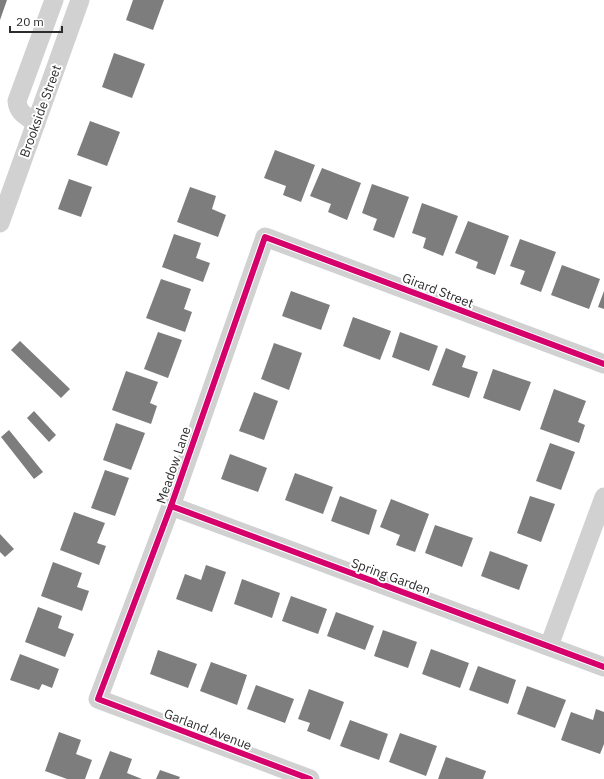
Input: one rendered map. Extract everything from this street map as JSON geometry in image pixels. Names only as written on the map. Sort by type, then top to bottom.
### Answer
[{"type":"street","points":[[36,123],[20,112],[17,107],[17,101],[54,0]]},
{"type":"street","name":"Brookside Street","points":[[0,223],[6,186],[36,123],[80,0]]},
{"type":"street","name":"Girard Street","points":[[265,237],[604,364]]},
{"type":"street","name":"Meadow Lane","points":[[98,699],[171,506],[265,237]]},
{"type":"street","points":[[549,646],[604,497]]},
{"type":"street","name":"Spring Garden","points":[[171,506],[604,667]]},
{"type":"street","name":"Garland Avenue","points":[[98,699],[310,779]]},
{"type":"building","points":[[0,0],[7,0],[0,20]]},
{"type":"building","points":[[133,0],[164,0],[153,30],[126,20]]},
{"type":"building","points":[[114,53],[145,64],[132,98],[102,87]]},
{"type":"building","points":[[90,121],[120,132],[107,166],[77,155]]},
{"type":"building","points":[[275,150],[315,165],[301,202],[283,195],[286,186],[264,178]]},
{"type":"building","points":[[322,168],[361,183],[347,220],[328,212],[331,204],[310,196]]},
{"type":"building","points":[[69,179],[92,187],[81,217],[58,209]]},
{"type":"building","points":[[372,184],[409,197],[394,238],[373,230],[377,219],[362,213]]},
{"type":"building","points":[[190,187],[216,196],[212,209],[226,215],[218,237],[177,222]]},
{"type":"building","points":[[422,203],[458,216],[443,256],[423,248],[426,238],[412,233]]},
{"type":"building","points":[[468,221],[509,236],[495,275],[476,268],[478,262],[455,253]]},
{"type":"building","points":[[174,234],[201,243],[196,258],[210,263],[203,282],[162,267]]},
{"type":"building","points":[[520,239],[556,252],[541,292],[520,284],[525,271],[510,266]]},
{"type":"building","points":[[562,265],[600,279],[589,309],[551,295]]},
{"type":"building","points":[[161,279],[191,289],[184,309],[192,312],[185,332],[146,318]]},
{"type":"building","points":[[291,291],[330,305],[321,330],[282,316]]},
{"type":"building","points":[[604,291],[604,309],[598,307]]},
{"type":"building","points":[[353,317],[391,331],[380,360],[343,346]]},
{"type":"building","points":[[158,332],[182,340],[168,378],[144,369]]},
{"type":"building","points":[[400,332],[438,346],[429,371],[392,357]]},
{"type":"building","points":[[20,341],[70,389],[61,398],[11,350]]},
{"type":"building","points":[[274,343],[302,353],[289,390],[261,379]]},
{"type":"building","points":[[446,348],[466,356],[462,367],[478,372],[469,398],[432,385]]},
{"type":"building","points":[[493,369],[531,382],[520,411],[483,398]]},
{"type":"building","points":[[126,371],[158,382],[150,403],[157,406],[151,424],[112,410]]},
{"type":"building","points":[[554,389],[586,401],[578,422],[585,425],[579,443],[540,429]]},
{"type":"building","points":[[254,392],[278,401],[264,440],[239,431]]},
{"type":"building","points":[[34,411],[56,435],[49,442],[27,418]]},
{"type":"building","points":[[116,423],[145,433],[131,470],[103,460]]},
{"type":"building","points":[[9,430],[43,472],[34,479],[1,437]]},
{"type":"building","points":[[550,443],[575,452],[561,490],[536,481]]},
{"type":"building","points":[[230,454],[267,468],[258,492],[221,479]]},
{"type":"building","points":[[105,470],[129,478],[115,516],[91,508]]},
{"type":"building","points":[[295,473],[333,487],[323,514],[285,500]]},
{"type":"building","points":[[340,496],[377,510],[369,535],[331,521]]},
{"type":"building","points":[[530,496],[555,504],[541,542],[517,533]]},
{"type":"building","points":[[391,499],[429,514],[415,552],[396,545],[400,535],[380,527]]},
{"type":"building","points":[[74,512],[105,523],[97,543],[106,546],[99,565],[60,550]]},
{"type":"building","points":[[435,525],[473,538],[462,567],[425,553]]},
{"type":"building","points":[[0,534],[14,549],[5,557],[0,552]]},
{"type":"building","points":[[490,551],[528,565],[519,590],[481,576]]},
{"type":"building","points":[[53,562],[82,573],[77,587],[89,591],[82,611],[41,596]]},
{"type":"building","points":[[206,565],[226,572],[212,612],[176,599],[185,574],[201,580]]},
{"type":"building","points":[[242,579],[280,593],[272,618],[234,604]]},
{"type":"building","points":[[291,596],[327,609],[318,634],[282,621]]},
{"type":"building","points":[[38,607],[62,616],[58,628],[74,634],[65,657],[25,642]]},
{"type":"building","points":[[336,612],[374,626],[365,650],[327,636]]},
{"type":"building","points":[[383,630],[417,642],[408,668],[374,656]]},
{"type":"building","points":[[431,649],[469,663],[460,688],[422,674]]},
{"type":"building","points":[[158,650],[197,664],[188,688],[150,674]]},
{"type":"building","points":[[20,654],[59,669],[52,688],[42,684],[39,690],[10,680]]},
{"type":"building","points":[[211,662],[247,675],[237,705],[200,691]]},
{"type":"building","points":[[478,666],[516,680],[508,704],[469,690]]},
{"type":"building","points":[[256,685],[294,699],[285,723],[247,709]]},
{"type":"building","points":[[527,686],[566,700],[555,728],[517,714]]},
{"type":"building","points":[[309,689],[344,702],[330,740],[307,731],[310,723],[298,719]]},
{"type":"building","points":[[596,709],[604,712],[604,744],[600,754],[561,740],[571,712],[593,720]]},
{"type":"building","points":[[350,720],[388,734],[379,760],[340,746]]},
{"type":"building","points":[[59,732],[81,740],[76,754],[92,760],[85,779],[67,779],[45,771]]},
{"type":"building","points":[[400,733],[437,746],[426,776],[389,762]]},
{"type":"building","points":[[110,751],[132,759],[127,773],[142,779],[99,779]]},
{"type":"building","points":[[446,757],[486,771],[483,779],[438,779]]},
{"type":"building","points":[[160,770],[180,777],[179,779],[156,779]]},
{"type":"cycle path","points":[[310,779],[98,699],[171,506],[265,237],[604,364]]},
{"type":"cycle path","points":[[171,506],[604,667]]}]
